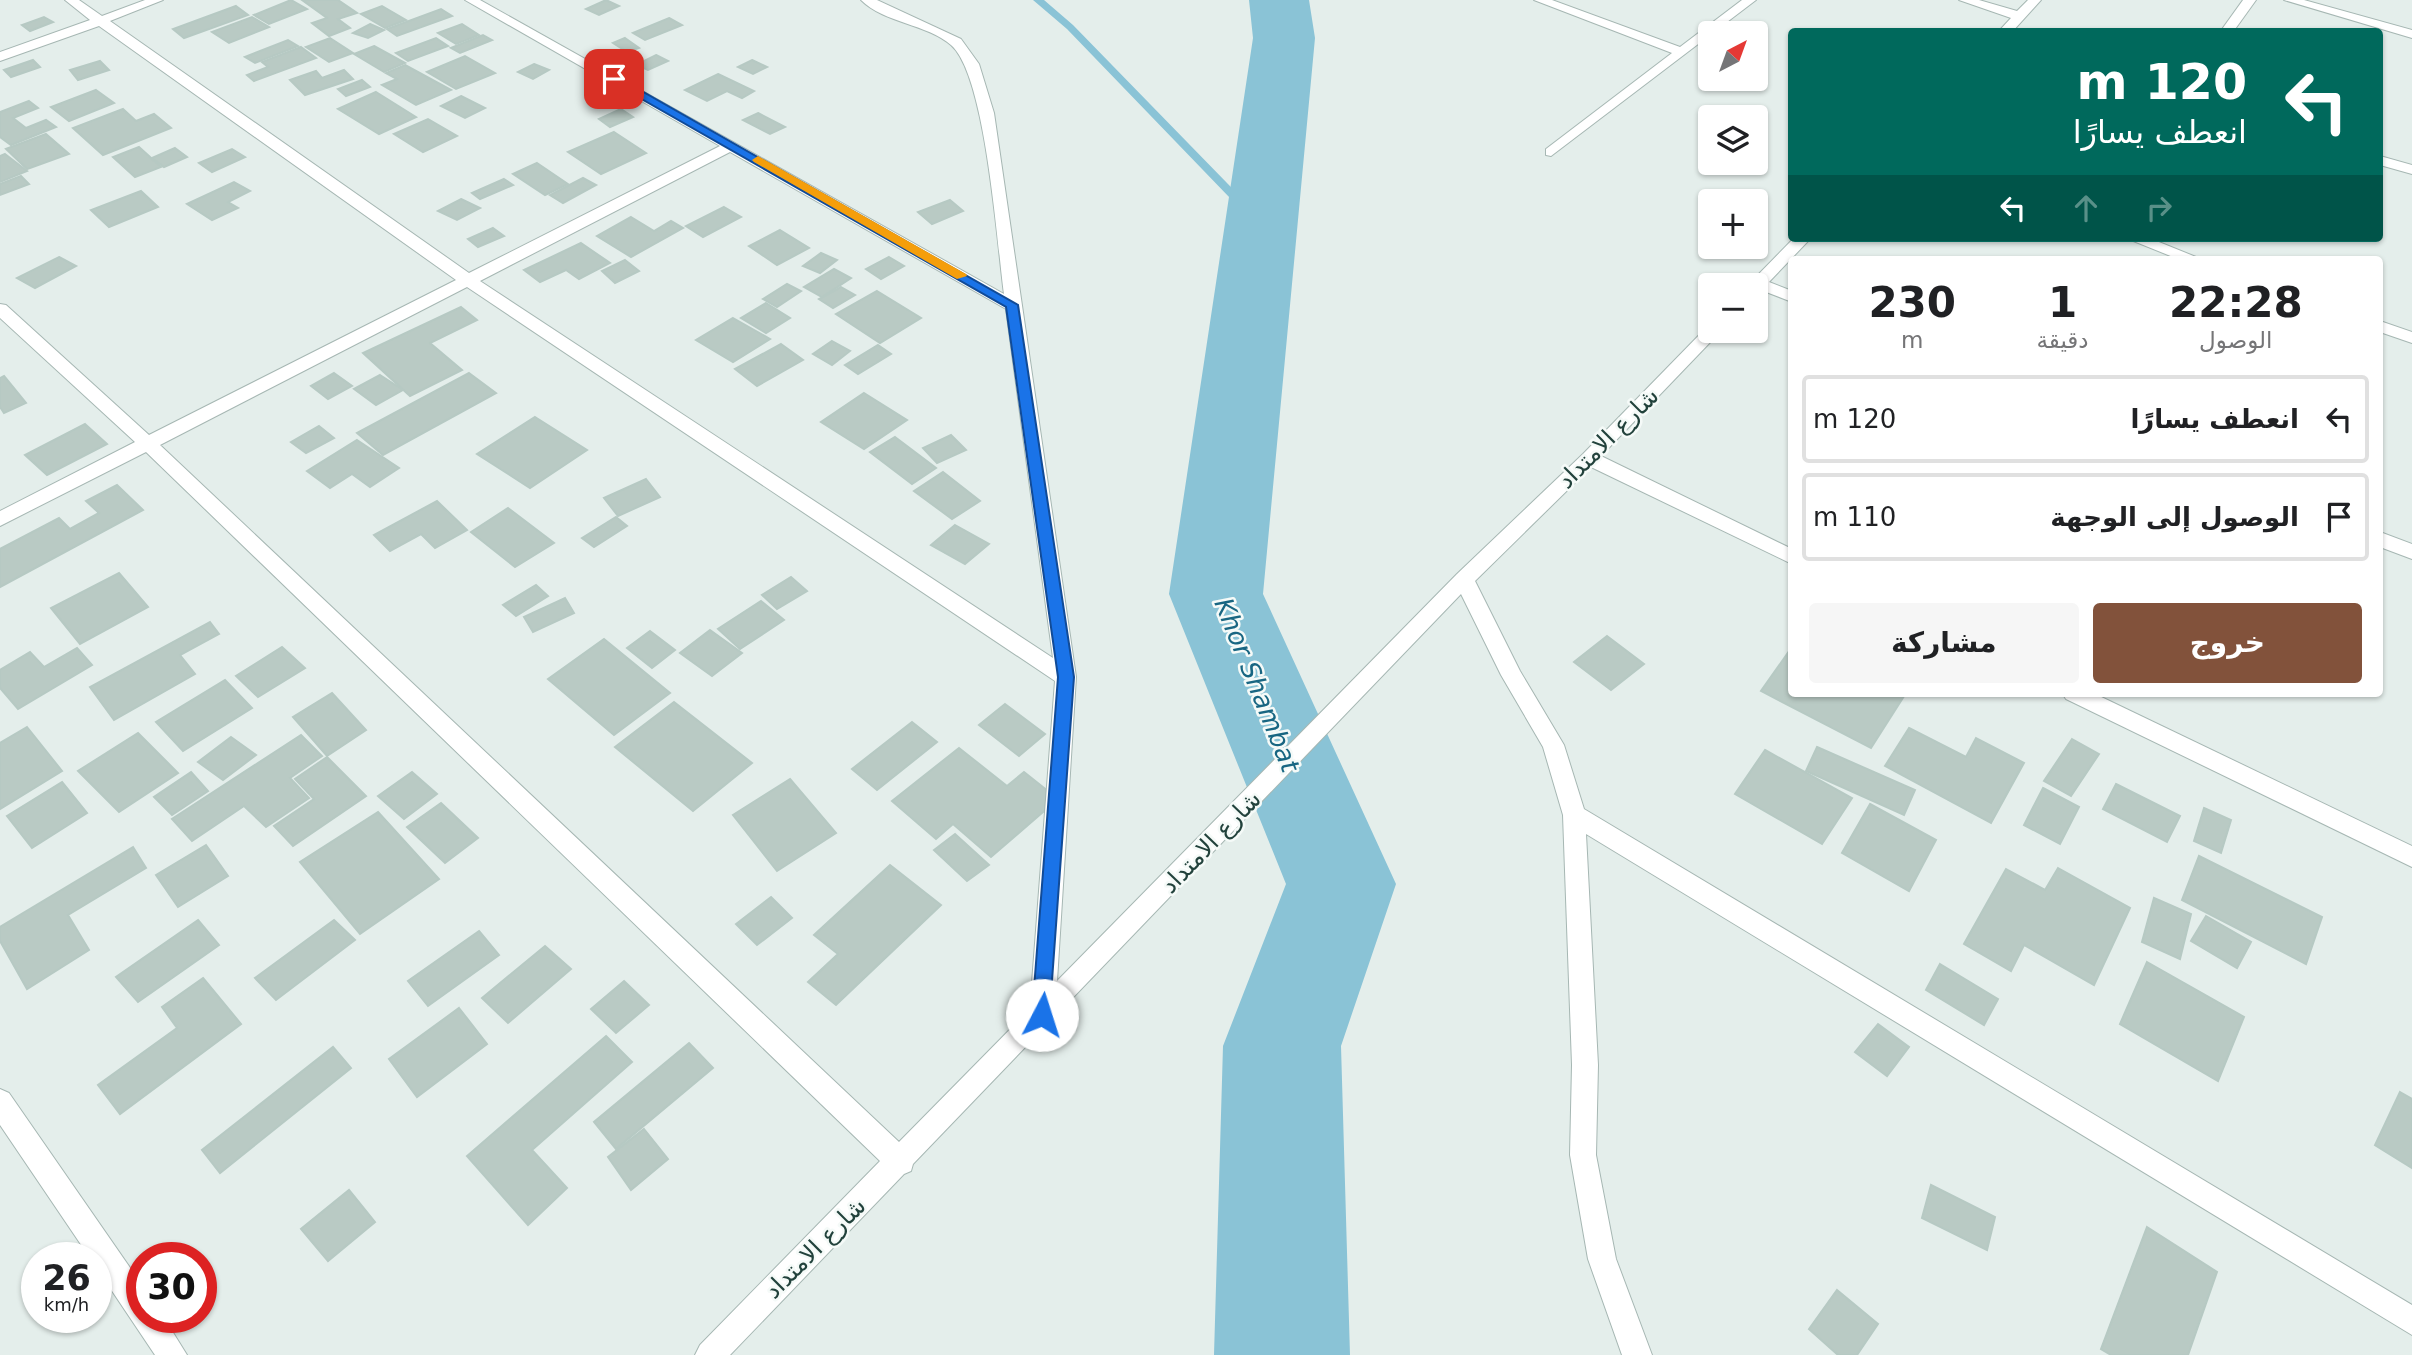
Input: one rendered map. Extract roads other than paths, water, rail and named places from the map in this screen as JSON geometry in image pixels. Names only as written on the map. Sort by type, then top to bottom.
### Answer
[{"type":"street","points":[[71,0],[469,281],[1066,677]]},
{"type":"street","points":[[0,57],[157,0]]},
{"type":"street","points":[[471,0],[733,145],[1012,305]]},
{"type":"street","points":[[867,0],[956,42],[967,52],[986,113],[1066,677],[1051,1006]]},
{"type":"street","points":[[1540,0],[1682,52]]},
{"type":"street","points":[[1551,152],[1750,0]]},
{"type":"street","points":[[1965,0],[2019,16]]},
{"type":"street","points":[[2008,28],[2035,0]]},
{"type":"street","points":[[2229,28],[2250,0]]},
{"type":"street","points":[[2290,0],[2412,34]]},
{"type":"street","points":[[0,519],[146,442],[469,281],[733,145]]},
{"type":"street","points":[[2383,161],[2412,170]]},
{"type":"street","points":[[1768,274],[1799,242]]},
{"type":"street","points":[[2145,242],[2185,256]]},
{"type":"street","points":[[1768,289],[1788,296]]},
{"type":"street","points":[[0,309],[146,442],[901,1162]]},
{"type":"street","points":[[2383,327],[2412,338]]},
{"type":"street","name":"شارع الامتداد","points":[[710,1355],[901,1162],[1464,579],[1589,458],[1701,343]]},
{"type":"street","points":[[1589,458],[1788,555]]},
{"type":"street","points":[[2383,540],[2412,552]]},
{"type":"street","points":[[1464,579],[1511,675],[1553,745],[1574,815],[1585,1065],[1583,1155],[1602,1259],[1637,1355]]},
{"type":"street","points":[[2081,697],[2412,858]]},
{"type":"street","points":[[1574,815],[2412,1321]]},
{"type":"street","points":[[0,1102],[126,1287]]},
{"type":"street","points":[[157,1333],[172,1355]]},
{"type":"waterway","points":[[1038,0],[1070,27],[1261,224]]},
{"type":"waterway","name":"Khor Shambat","points":[[1279,0],[1284,38],[1216,594],[1341,884],[1282,1046],[1282,1355]]}]
